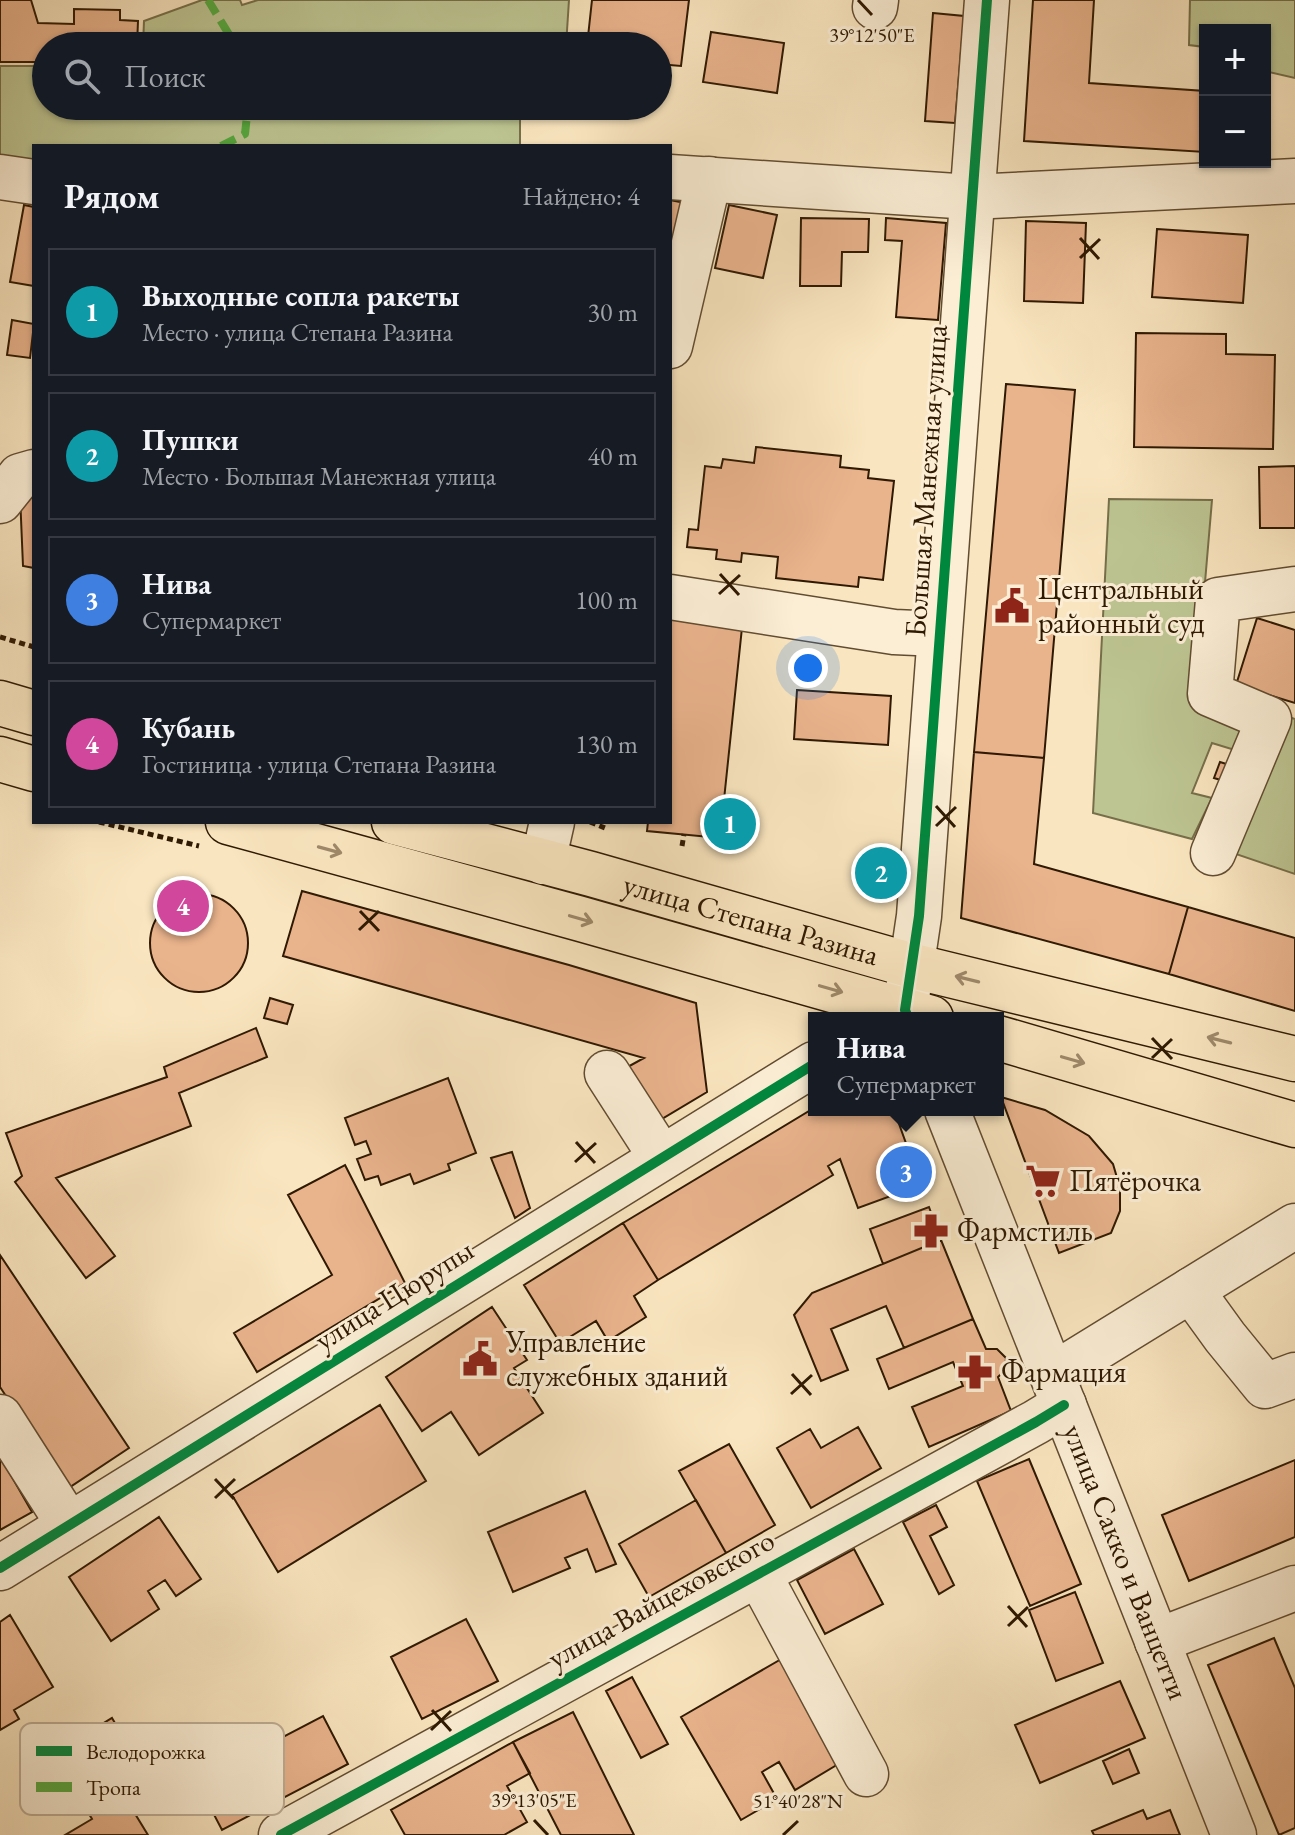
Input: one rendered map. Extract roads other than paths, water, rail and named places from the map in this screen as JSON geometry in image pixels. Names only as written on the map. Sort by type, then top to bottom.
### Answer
[{"type":"main road","points":[[0,703],[32,712]]},
{"type":"main road","points":[[0,759],[32,768]]},
{"type":"main road","name":"улица Степана Разина","points":[[235,824],[893,1012]]},
{"type":"main road","name":"улица Степана Разина","points":[[409,824],[548,842],[913,966],[1295,1059]]},
{"type":"main road","points":[[1004,1040],[1295,1125]]},
{"type":"street","name":"Большая Манежная улица","points":[[913,966],[987,0]]},
{"type":"street","points":[[0,177],[32,182]]},
{"type":"street","points":[[672,329],[690,178],[971,197],[1295,181]]},
{"type":"street","points":[[0,501],[20,476],[32,473]]},
{"type":"street","points":[[1213,853],[1269,719],[1210,694],[1218,600],[1295,589]]},
{"type":"street","points":[[672,597],[894,632],[939,634]]},
{"type":"street","points":[[897,1012],[913,966]]},
{"type":"street","name":"улица Цюрупы","points":[[0,1568],[808,1068]]},
{"type":"street","points":[[607,1073],[661,1157]]},
{"type":"street","name":"улица Сакко и Ванцетти","points":[[949,1116],[1234,1835]]},
{"type":"street","name":"улица Вайцеховского","points":[[281,1835],[1023,1430],[1058,1390],[1191,1290],[1295,1226]]},
{"type":"street","points":[[1191,1290],[1265,1386],[1295,1375]]},
{"type":"street","points":[[0,1417],[69,1525]]},
{"type":"street","points":[[758,1573],[866,1774]]},
{"type":"street","points":[[1157,1641],[1295,1588]]},
{"type":"place","name":"Центральный районный суд","points":[[1012,606]]},
{"type":"place","name":"Выходные сопла ракеты","points":[[730,824]]},
{"type":"place","name":"Пушки","points":[[881,873]]},
{"type":"place","name":"Кубань","points":[[183,906]]},
{"type":"place","name":"Нива","points":[[906,1172]]},
{"type":"place","name":"Пятёрочка","points":[[1043,1181]]},
{"type":"place","name":"Фармстиль","points":[[931,1231]]},
{"type":"place","name":"Управление служебных зданий","points":[[480,1359]]},
{"type":"place","name":"Фармация","points":[[975,1372]]}]
